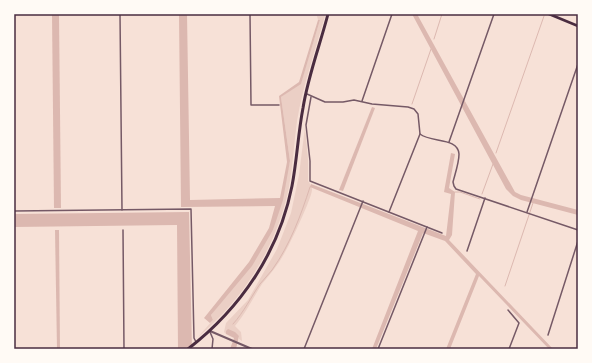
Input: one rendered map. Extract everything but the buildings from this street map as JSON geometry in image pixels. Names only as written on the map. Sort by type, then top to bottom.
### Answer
[{"type":"highway","points":[[188,349],[220,322],[244,294],[274,242],[284,217],[292,188],[301,116],[328,14]]},
{"type":"main road","points":[[549,14],[578,26]]},
{"type":"street","points":[[120,14],[122,210]]},
{"type":"street","points":[[250,14],[251,105],[279,105]]},
{"type":"street","points":[[308,14],[324,14]]},
{"type":"street","points":[[362,101],[392,14]]},
{"type":"street","points":[[449,142],[494,14]]},
{"type":"street","points":[[529,213],[530,204],[578,64]]},
{"type":"street","points":[[306,93],[311,97],[324,102],[362,101],[372,104],[408,107],[414,109],[418,114],[420,134],[389,212]]},
{"type":"street","points":[[311,97],[306,124],[310,161],[310,181],[442,232]]},
{"type":"street","points":[[420,134],[429,139],[449,142],[457,148],[459,155],[453,182],[456,189],[578,230]]},
{"type":"street","points":[[467,251],[485,198]]},
{"type":"street","points":[[304,349],[363,201]]},
{"type":"street","points":[[14,211],[191,210],[194,338],[196,343]]},
{"type":"street","points":[[378,349],[427,227]]},
{"type":"street","points":[[123,230],[124,349]]},
{"type":"street","points":[[548,335],[578,240]]},
{"type":"street","points":[[508,310],[520,323],[509,349]]},
{"type":"street","points":[[210,331],[252,349]]},
{"type":"street","points":[[210,331],[213,339],[212,349]]},
{"type":"shaded area","points":[[52,14],[59,14],[61,208],[54,208]]},
{"type":"shaded area","points":[[179,14],[187,14],[190,200],[280,198],[287,162],[279,96],[299,82],[318,20],[320,20],[301,84],[281,97],[290,161],[283,200],[273,230],[252,266],[211,315],[213,320],[210,323],[204,318],[249,262],[269,228],[275,206],[181,207]]},
{"type":"shaded area","points":[[412,14],[417,14],[515,192],[521,195],[578,210],[578,215],[521,200],[513,196],[506,189]]},
{"type":"shaded area","points":[[317,16],[325,16],[302,94],[297,121],[292,170],[284,209],[267,250],[244,288],[215,322],[198,337],[213,320],[211,315],[273,230],[290,161],[281,97],[301,83],[320,20],[318,20]]},
{"type":"shaded area","points":[[372,107],[375,108],[343,191],[339,190]]},
{"type":"shaded area","points":[[305,127],[308,159],[308,181],[312,189],[309,201],[291,241],[277,266],[262,284],[235,326],[241,332],[242,341],[239,339],[239,336],[226,331],[226,334],[224,332],[226,323],[248,300],[277,249],[291,213],[299,175]]},
{"type":"shaded area","points":[[451,153],[455,154],[449,188],[455,192],[452,235],[449,240],[553,349],[549,349],[479,276],[450,349],[446,349],[476,274],[445,241],[423,233],[376,349],[372,349],[418,231],[310,187],[311,184],[446,236],[451,194],[444,192]]},
{"type":"shaded area","points":[[189,212],[192,349],[178,349],[177,225],[14,227],[14,214]]},
{"type":"shaded area","points":[[55,230],[59,230],[60,349],[57,349]]},
{"type":"shaded area","points":[[228,329],[235,332],[239,336],[236,349],[230,349],[234,338],[226,334]]},
{"type":"waterway","points":[[434,39],[442,14]]},
{"type":"waterway","points":[[496,153],[544,16]]},
{"type":"waterway","points":[[412,104],[431,49]]},
{"type":"waterway","points":[[482,194],[493,164]]},
{"type":"waterway","points":[[233,324],[260,284],[272,270],[290,240],[310,187]]},
{"type":"waterway","points":[[455,192],[460,192],[480,199]]},
{"type":"waterway","points":[[505,286],[533,203]]}]
